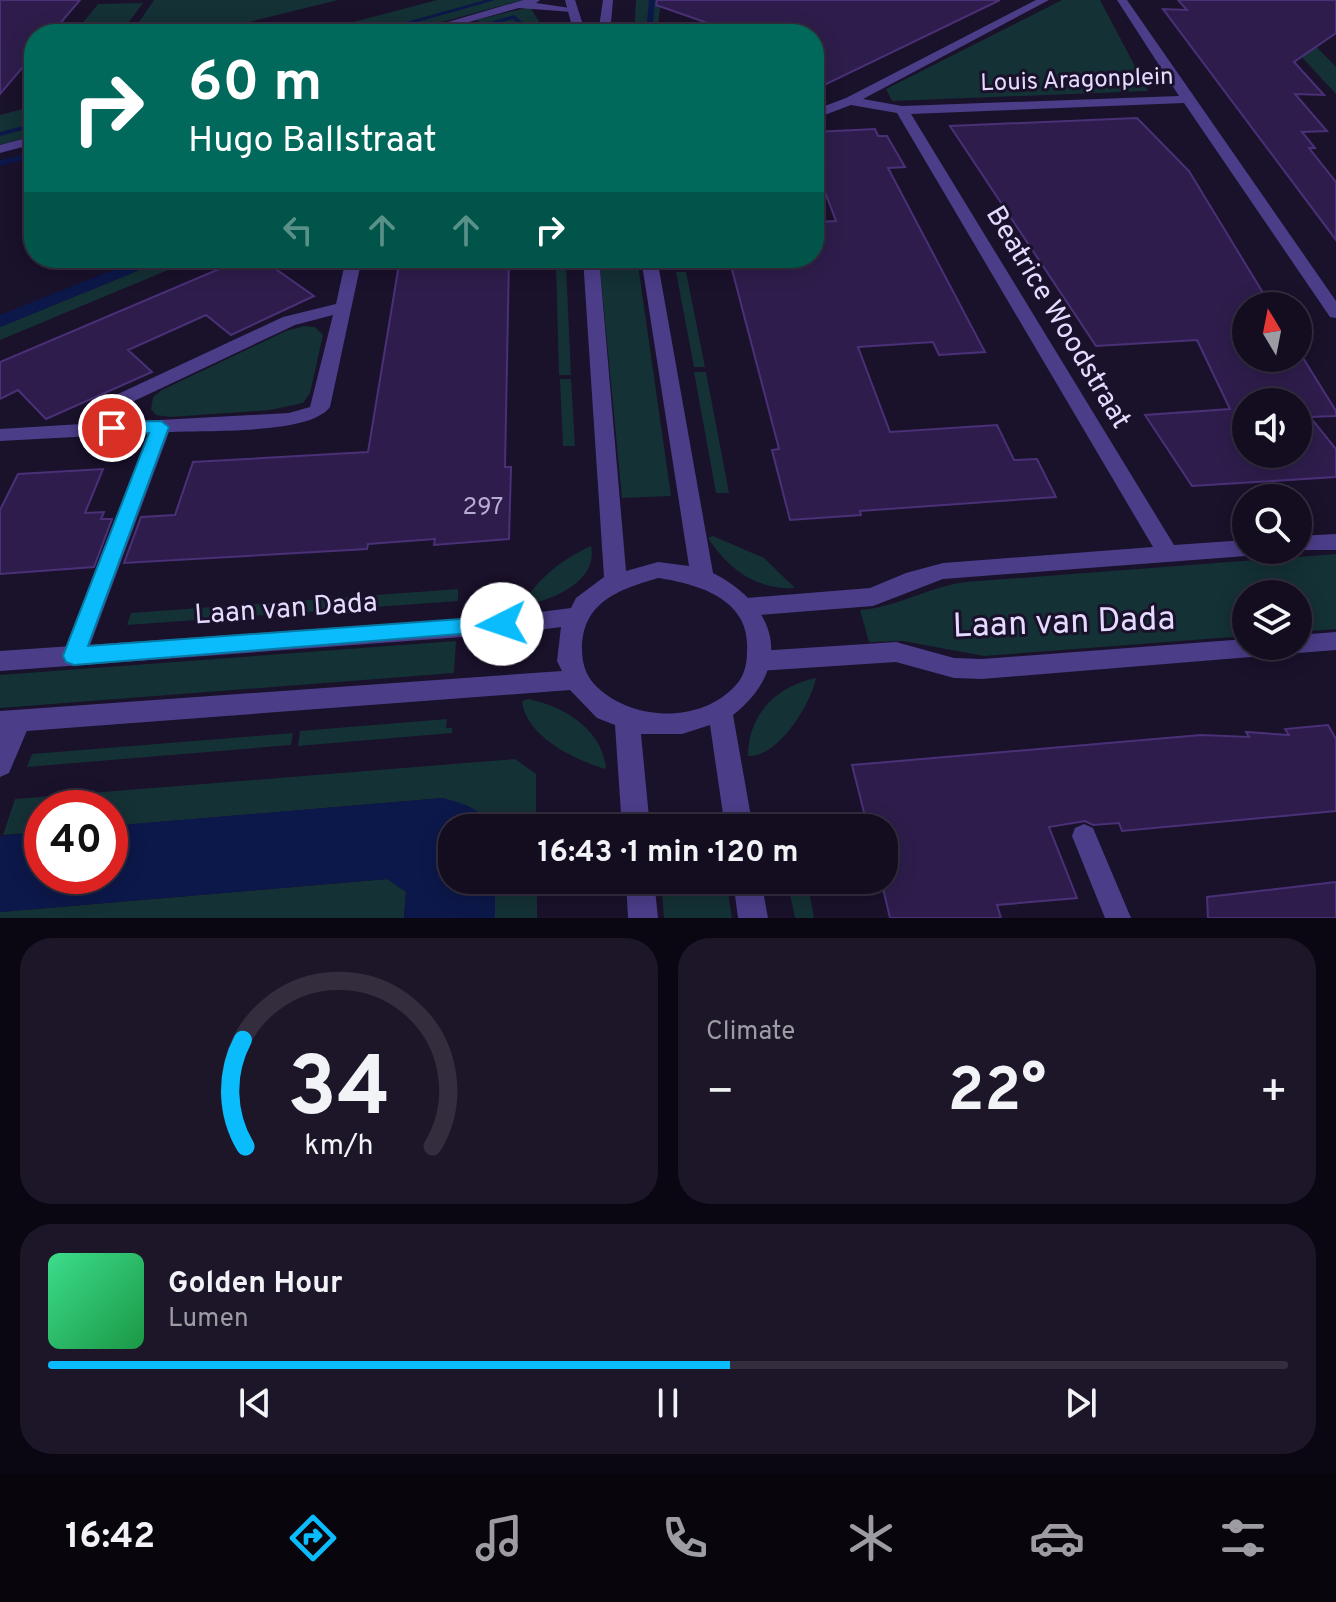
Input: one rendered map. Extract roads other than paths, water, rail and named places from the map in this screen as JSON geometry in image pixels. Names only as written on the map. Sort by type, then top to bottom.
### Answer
[{"type":"street","points":[[449,24],[535,0]]},
{"type":"street","points":[[605,24],[608,0]]},
{"type":"street","name":"Louis Aragonplein","points":[[824,111],[850,101],[1044,0]]},
{"type":"street","name":"Louis Aragonplein","points":[[1122,0],[1188,99]]},
{"type":"street","points":[[516,5],[571,4],[577,24]]},
{"type":"street","points":[[1188,99],[1336,313]]},
{"type":"street","name":"Louis Aragonplein","points":[[850,101],[902,110],[1188,99]]},
{"type":"street","name":"Beatrice Woodstraat","points":[[902,110],[1168,554]]},
{"type":"street","points":[[0,149],[24,143]]},
{"type":"street","points":[[0,435],[290,419],[317,411],[323,403],[352,268]]},
{"type":"street","points":[[592,268],[616,581]]},
{"type":"street","points":[[651,268],[702,576]]},
{"type":"street","points":[[88,429],[106,409],[139,392],[289,321],[343,307]]},
{"type":"street","points":[[74,656],[161,427]]},
{"type":"street","points":[[1312,543],[1336,542]]},
{"type":"street","name":"Laan van Dada","points":[[747,607],[873,597],[914,579],[943,571],[1232,549]]},
{"type":"street","points":[[658,570],[702,576],[728,589],[747,607],[760,633],[760,661],[751,683],[720,710],[682,723],[654,724],[627,719],[602,707],[576,680],[567,647],[576,616],[596,592],[616,581],[658,570]]},
{"type":"street","name":"Laan van Dada","points":[[0,661],[517,624],[576,616]]},
{"type":"street","points":[[1312,643],[1336,641]]},
{"type":"street","name":"Laan van Dada","points":[[760,661],[896,652],[954,668],[982,669],[1232,649]]},
{"type":"street","points":[[0,765],[9,722],[576,680]]},
{"type":"street","points":[[720,710],[737,814]]},
{"type":"street","points":[[627,719],[635,814]]},
{"type":"street","points":[[641,894],[643,918]]},
{"type":"street","points":[[749,894],[753,918]]},
{"type":"lane","points":[[1084,836],[1118,918]]},
{"type":"waterway","points":[[404,24],[492,0]]},
{"type":"waterway","points":[[650,24],[652,0]]},
{"type":"waterway","points":[[489,24],[514,17],[522,24]]},
{"type":"waterway","points":[[0,134],[24,128]]},
{"type":"waterway","points":[[0,163],[24,157]]}]
